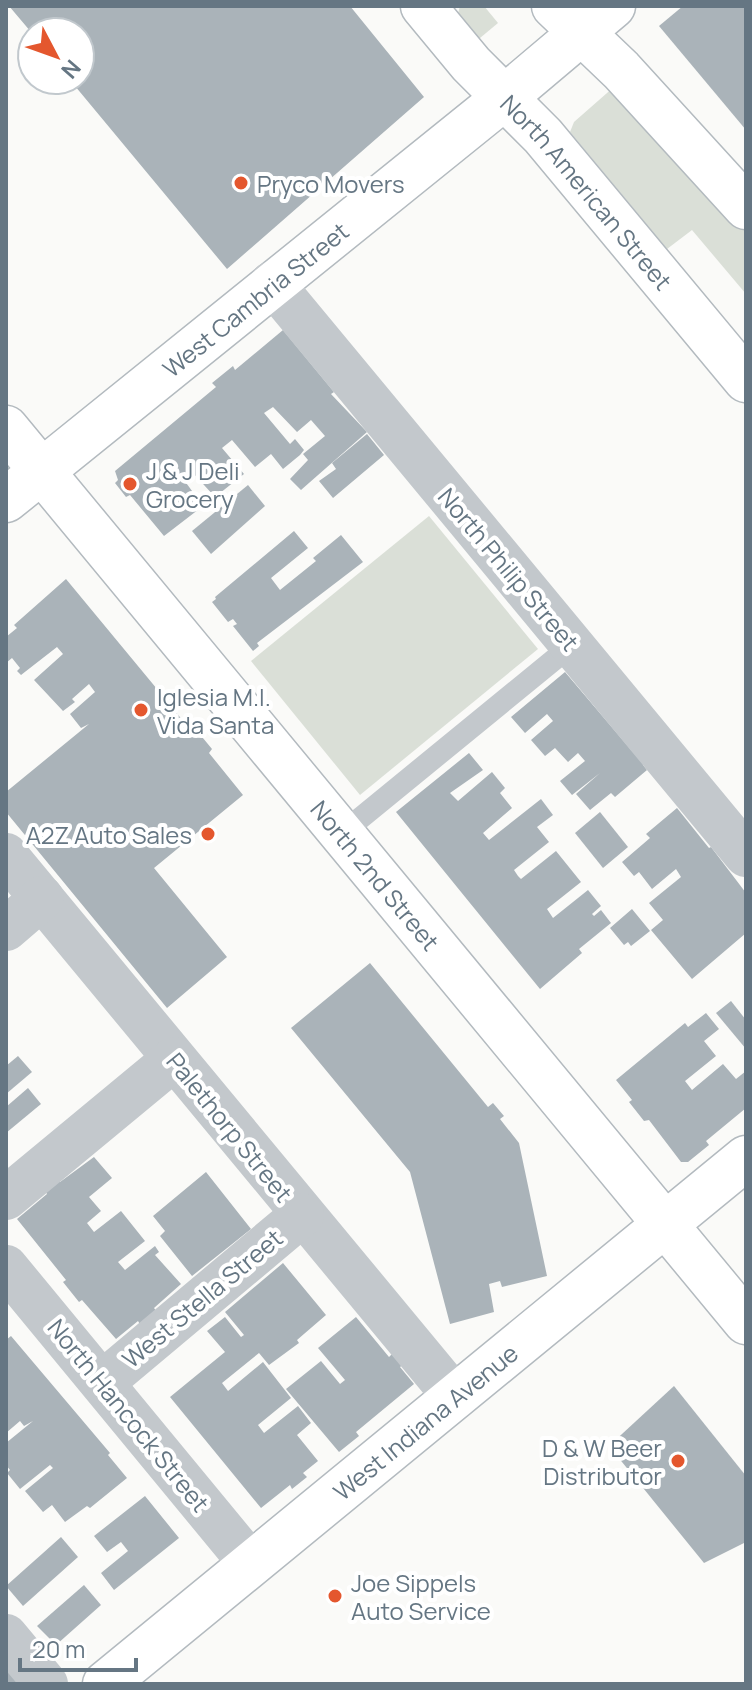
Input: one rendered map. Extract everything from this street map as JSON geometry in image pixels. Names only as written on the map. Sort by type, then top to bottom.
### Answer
[{"type":"street","name":"North American Street","points":[[423,6],[471,64],[543,136],[746,380]]},
{"type":"street","name":"West Cambria Street","points":[[6,500],[504,98],[583,15]]},
{"type":"street","points":[[583,15],[621,70],[746,207]]},
{"type":"street","name":"North Philip Street","points":[[272,283],[746,855]]},
{"type":"street","name":"North 2nd Street","points":[[6,428],[746,1322]]},
{"type":"street","name":"Palethorp Street","points":[[6,855],[455,1397]]},
{"type":"street","points":[[6,929],[42,898]]},
{"type":"street","points":[[6,1198],[174,1059]]},
{"type":"street","name":"West Indiana Avenue","points":[[105,1684],[746,1158]]},
{"type":"street","name":"West Stella Street","points":[[103,1382],[302,1215]]},
{"type":"street","name":"North Hancock Street","points":[[6,1267],[251,1564]]},
{"type":"street","points":[[6,1636],[46,1684]]},
{"type":"lane","points":[[341,834],[572,645]]},
{"type":"shaded area","points":[[460,6],[484,6],[498,23],[474,43],[456,21]]},
{"type":"shaded area","points":[[615,86],[746,227],[746,294],[692,230],[667,249],[570,132],[574,122]]},
{"type":"shaded area","points":[[429,516],[538,649],[360,795],[251,661]]},
{"type":"building","name":"Pryco Movers","points":[[9,6],[350,6],[424,97],[227,269],[83,96],[96,96],[96,16],[17,16]]},
{"type":"building","points":[[683,6],[746,6],[746,130],[659,26]]},
{"type":"building","points":[[283,330],[334,392],[331,394],[367,432],[301,490],[290,479],[308,460],[303,454],[325,436],[311,420],[297,432],[273,407],[264,413],[290,444],[295,439],[304,450],[300,455],[283,469],[271,454],[255,467],[232,440],[222,448],[244,474],[215,497],[193,473],[184,480],[203,506],[164,536],[130,495],[126,497],[115,483],[118,480],[115,471],[216,387],[212,383],[233,366],[235,370]]},
{"type":"building","points":[[367,434],[384,455],[333,498],[319,481],[336,469],[332,463]]},
{"type":"building","points":[[248,485],[265,506],[211,554],[192,531]]},
{"type":"building","points":[[294,531],[308,548],[271,578],[280,590],[316,561],[313,558],[341,535],[363,562],[257,643],[259,646],[253,651],[233,626],[237,624],[233,619],[228,622],[212,602]]},
{"type":"building","points":[[66,579],[160,693],[163,690],[190,729],[193,726],[212,749],[209,753],[243,795],[154,868],[227,957],[167,1008],[6,812],[6,792],[89,724],[81,728],[70,714],[95,692],[89,684],[72,699],[75,702],[63,711],[34,680],[63,654],[57,647],[21,675],[12,658],[6,663],[6,637],[17,628],[14,625]]},
{"type":"building","points":[[565,672],[632,751],[647,762],[643,765],[647,770],[615,797],[611,793],[590,810],[576,794],[600,773],[572,795],[560,781],[585,761],[578,753],[568,762],[555,748],[545,756],[531,740],[553,721],[547,714],[525,733],[511,717]]},
{"type":"building","points":[[469,753],[483,770],[450,793],[458,801],[492,772],[505,788],[500,793],[512,808],[483,833],[489,840],[541,799],[553,815],[537,827],[549,842],[514,870],[521,879],[556,851],[581,882],[547,909],[553,918],[588,890],[601,906],[592,914],[594,916],[601,910],[611,923],[579,949],[582,953],[540,989],[396,812]]},
{"type":"building","points":[[677,808],[746,893],[746,933],[692,979],[651,930],[663,920],[649,903],[681,877],[676,869],[652,889],[639,872],[634,876],[622,862],[650,838],[646,834]]},
{"type":"building","points":[[600,812],[628,847],[603,868],[575,833]]},
{"type":"building","points":[[632,909],[650,931],[631,946],[628,942],[624,945],[610,928]]},
{"type":"building","points":[[370,963],[488,1107],[493,1103],[504,1116],[500,1119],[519,1143],[547,1276],[502,1287],[500,1281],[489,1284],[494,1312],[450,1324],[410,1172],[291,1028]]},
{"type":"building","points":[[731,1001],[746,1020],[746,1049],[716,1013]]},
{"type":"building","points":[[706,1013],[719,1029],[704,1041],[716,1056],[685,1081],[692,1090],[723,1064],[736,1079],[746,1071],[746,1108],[706,1141],[709,1145],[688,1162],[681,1162],[649,1120],[644,1121],[616,1080],[685,1023],[688,1027]]},
{"type":"building","points":[[18,1056],[32,1072],[6,1094],[6,1066]]},
{"type":"building","points":[[28,1088],[41,1104],[6,1133],[6,1107]]},
{"type":"building","points":[[94,1157],[112,1178],[89,1197],[101,1211],[87,1223],[94,1232],[121,1211],[145,1241],[118,1262],[125,1270],[155,1246],[159,1252],[155,1255],[181,1284],[154,1308],[157,1312],[141,1326],[138,1321],[116,1339],[82,1300],[79,1302],[63,1282],[66,1280],[17,1219],[47,1194],[44,1189],[58,1178],[60,1182]]},
{"type":"building","points":[[206,1172],[251,1229],[192,1276],[160,1236],[165,1231],[153,1216]]},
{"type":"building","points":[[283,1263],[326,1315],[297,1340],[299,1343],[269,1365],[259,1353],[222,1383],[228,1391],[263,1362],[291,1398],[258,1425],[264,1433],[298,1406],[311,1423],[297,1435],[318,1461],[303,1473],[307,1477],[292,1489],[290,1485],[261,1508],[170,1397],[225,1352],[207,1331],[225,1317],[241,1337],[244,1335],[225,1312]]},
{"type":"building","points":[[356,1317],[389,1357],[394,1352],[404,1364],[400,1367],[414,1384],[356,1432],[359,1436],[339,1452],[286,1389],[321,1361],[340,1384],[345,1380],[318,1348]]},
{"type":"building","points":[[11,1336],[110,1453],[108,1455],[127,1478],[90,1508],[87,1506],[65,1522],[52,1505],[43,1512],[25,1491],[53,1468],[50,1465],[20,1489],[7,1473],[10,1470],[6,1465],[6,1443],[33,1421],[24,1426],[20,1421],[6,1433],[6,1340]]},
{"type":"building","name":"D & W Beer Distributor","points":[[674,1386],[746,1476],[746,1542],[704,1563],[609,1446]]},
{"type":"building","points":[[145,1496],[179,1538],[114,1590],[101,1573],[128,1551],[121,1542],[107,1552],[94,1536]]},
{"type":"building","points":[[61,1537],[78,1557],[23,1606],[6,1586]]},
{"type":"building","points":[[84,1585],[101,1605],[56,1645],[37,1626]]},
{"type":"building","points":[[6,1661],[24,1684],[6,1684]]},
{"type":"place","name":"Pryco Movers","points":[[241,183]]},
{"type":"place","name":"J & J Deli Grocery","points":[[130,484]]},
{"type":"place","name":"Iglesia M.I. Vida Santa","points":[[141,710]]},
{"type":"place","name":"A2Z Auto Sales","points":[[208,834]]},
{"type":"place","name":"D & W Beer Distributor","points":[[678,1461]]},
{"type":"place","name":"Joe Sippels Auto Service","points":[[335,1596]]}]
